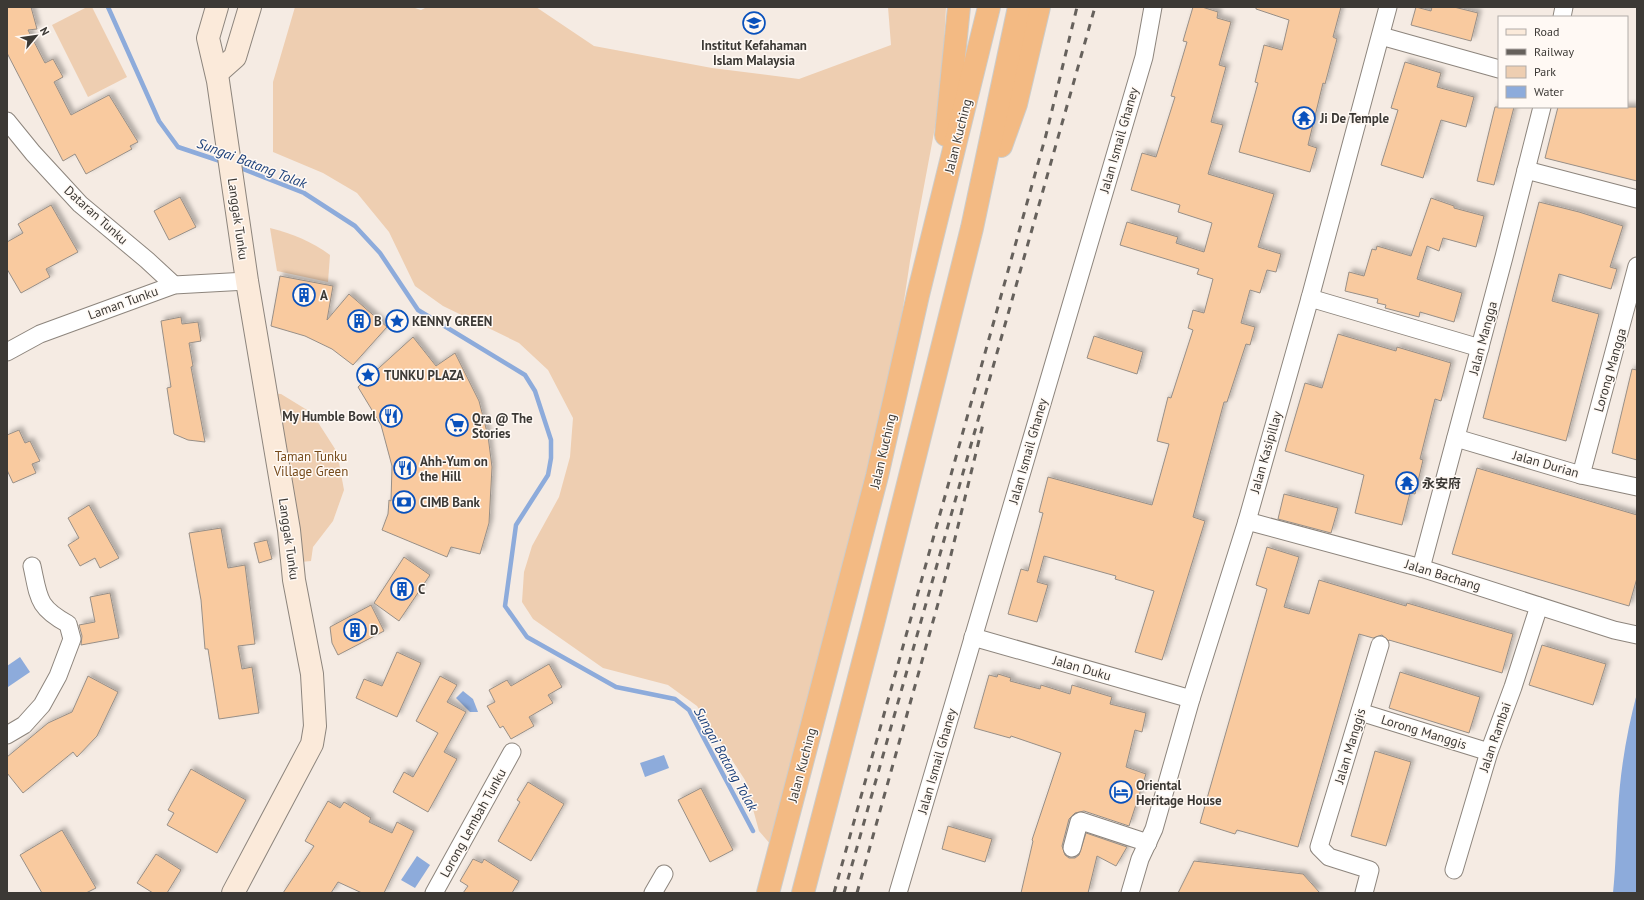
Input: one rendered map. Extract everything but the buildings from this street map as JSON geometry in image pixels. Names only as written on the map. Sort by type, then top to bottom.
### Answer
[{"type":"highway","points":[[939,210],[959,7]]},
{"type":"highway","name":"Jalan Kuching","points":[[768,893],[877,476],[939,210],[989,7]]},
{"type":"highway","points":[[803,893],[871,632],[972,228],[1019,7]]},
{"type":"highway","points":[[972,228],[1016,104],[1038,7]]},
{"type":"street","name":"Langgak Tunku","points":[[216,7],[208,38],[217,73],[247,281],[289,534],[294,580],[312,674],[315,726],[312,744],[233,893]]},
{"type":"street","points":[[217,73],[235,57],[250,7]]},
{"type":"street","name":"Jalan Ismail Ghaney","points":[[898,893],[1144,57],[1153,7]]},
{"type":"street","name":"Jalan Kasipillay","points":[[1130,893],[1140,859],[1154,829],[1191,700],[1247,521],[1310,298],[1388,7]]},
{"type":"street","points":[[1381,36],[1498,69]]},
{"type":"street","name":"Jalan Mangga","points":[[1421,568],[1480,348],[1542,108]]},
{"type":"street","name":"Dataran Tunku","points":[[7,121],[33,154],[80,204],[147,260],[174,285]]},
{"type":"street","points":[[1526,170],[1637,198]]},
{"type":"street","name":"Lorong Mangga","points":[[1581,475],[1637,266]]},
{"type":"street","name":"Laman Tunku","points":[[7,352],[40,334],[174,285],[247,281]]},
{"type":"street","points":[[1310,298],[1480,348]]},
{"type":"street","name":"Jalan Durian","points":[[1456,438],[1581,475],[1637,487]]},
{"type":"street","name":"Jalan Bachang","points":[[1247,521],[1421,568],[1539,606],[1637,635]]},
{"type":"street","points":[[7,735],[24,725],[42,705],[58,676],[72,639],[68,624],[45,610],[39,598],[32,566]]},
{"type":"street","name":"Jalan Rambai","points":[[1454,870],[1488,752],[1513,687],[1539,606]]},
{"type":"street","name":"Jalan Duku","points":[[973,637],[1191,700]]},
{"type":"street","name":"Jalan Manggis","points":[[1364,893],[1370,870],[1329,856],[1319,847],[1380,645]]},
{"type":"street","name":"Lorong Manggis","points":[[1360,712],[1488,752]]},
{"type":"street","name":"Lorong Lembah Tunku","points":[[434,893],[512,752]]},
{"type":"street","points":[[1072,848],[1079,822],[1081,821],[1148,843]]},
{"type":"street","points":[[653,893],[664,874]]},
{"type":"green space","points":[[87,7],[92,7],[127,77],[88,97],[52,25]]},
{"type":"green space","points":[[295,7],[412,7],[421,10],[427,7],[536,7],[594,46],[712,68],[799,79],[891,45],[888,7],[946,7],[941,95],[910,261],[893,374],[772,846],[759,831],[745,780],[697,706],[668,685],[603,668],[533,619],[522,602],[524,572],[532,546],[559,497],[570,457],[573,418],[548,370],[519,343],[443,306],[415,286],[389,232],[357,193],[323,173],[273,152],[273,82]]},
{"type":"green space","points":[[270,228],[302,238],[330,255],[328,282],[277,271]]},
{"type":"green space","name":"Taman Tunku Village Green","points":[[269,393],[281,394],[312,413],[337,452],[344,490],[333,521],[313,547],[311,561],[301,562]]},
{"type":"water","points":[[20,657],[30,672],[8,687],[7,666]]},
{"type":"water","points":[[463,691],[473,699],[478,712],[470,712],[456,698]]},
{"type":"water","points":[[1637,693],[1637,893],[1613,893],[1620,781],[1627,736]]},
{"type":"water","points":[[664,755],[669,768],[645,777],[640,763]]},
{"type":"water","points":[[417,856],[430,865],[415,888],[401,880]]},
{"type":"waterway","name":"Sungai Batang Tolak","points":[[108,7],[159,121],[178,147],[223,162]]},
{"type":"waterway","name":"Sungai Batang Tolak","points":[[238,167],[304,193],[355,226],[380,253],[418,310],[525,375],[535,391],[551,440],[551,458],[548,475],[516,525],[505,606],[527,637],[616,687],[675,699],[689,710],[753,831]]},
{"type":"railway","points":[[834,893],[1046,135],[1077,7]]},
{"type":"railway","points":[[844,893],[1095,7]]},
{"type":"railway","points":[[857,893],[946,575],[984,420]]},
{"type":"place","name":"Institut Kefahaman Islam Malaysia","points":[[754,23]]},
{"type":"place","name":"Ji De Temple","points":[[1304,118]]},
{"type":"place","name":"A","points":[[304,295]]},
{"type":"place","name":"B","points":[[359,321]]},
{"type":"place","name":"KENNY GREEN","points":[[397,321]]},
{"type":"place","name":"TUNKU PLAZA","points":[[368,375]]},
{"type":"place","name":"My Humble Bowl","points":[[391,416]]},
{"type":"place","name":"Qra @ The Stories","points":[[457,425]]},
{"type":"place","name":"Ahh-Yum on the Hill","points":[[405,468]]},
{"type":"place","name":"永安府","points":[[1407,483]]},
{"type":"place","name":"CIMB Bank","points":[[404,502]]},
{"type":"place","name":"C","points":[[402,589]]},
{"type":"place","name":"D","points":[[355,630]]},
{"type":"place","name":"Oriental Heritage House","points":[[1121,792]]}]
